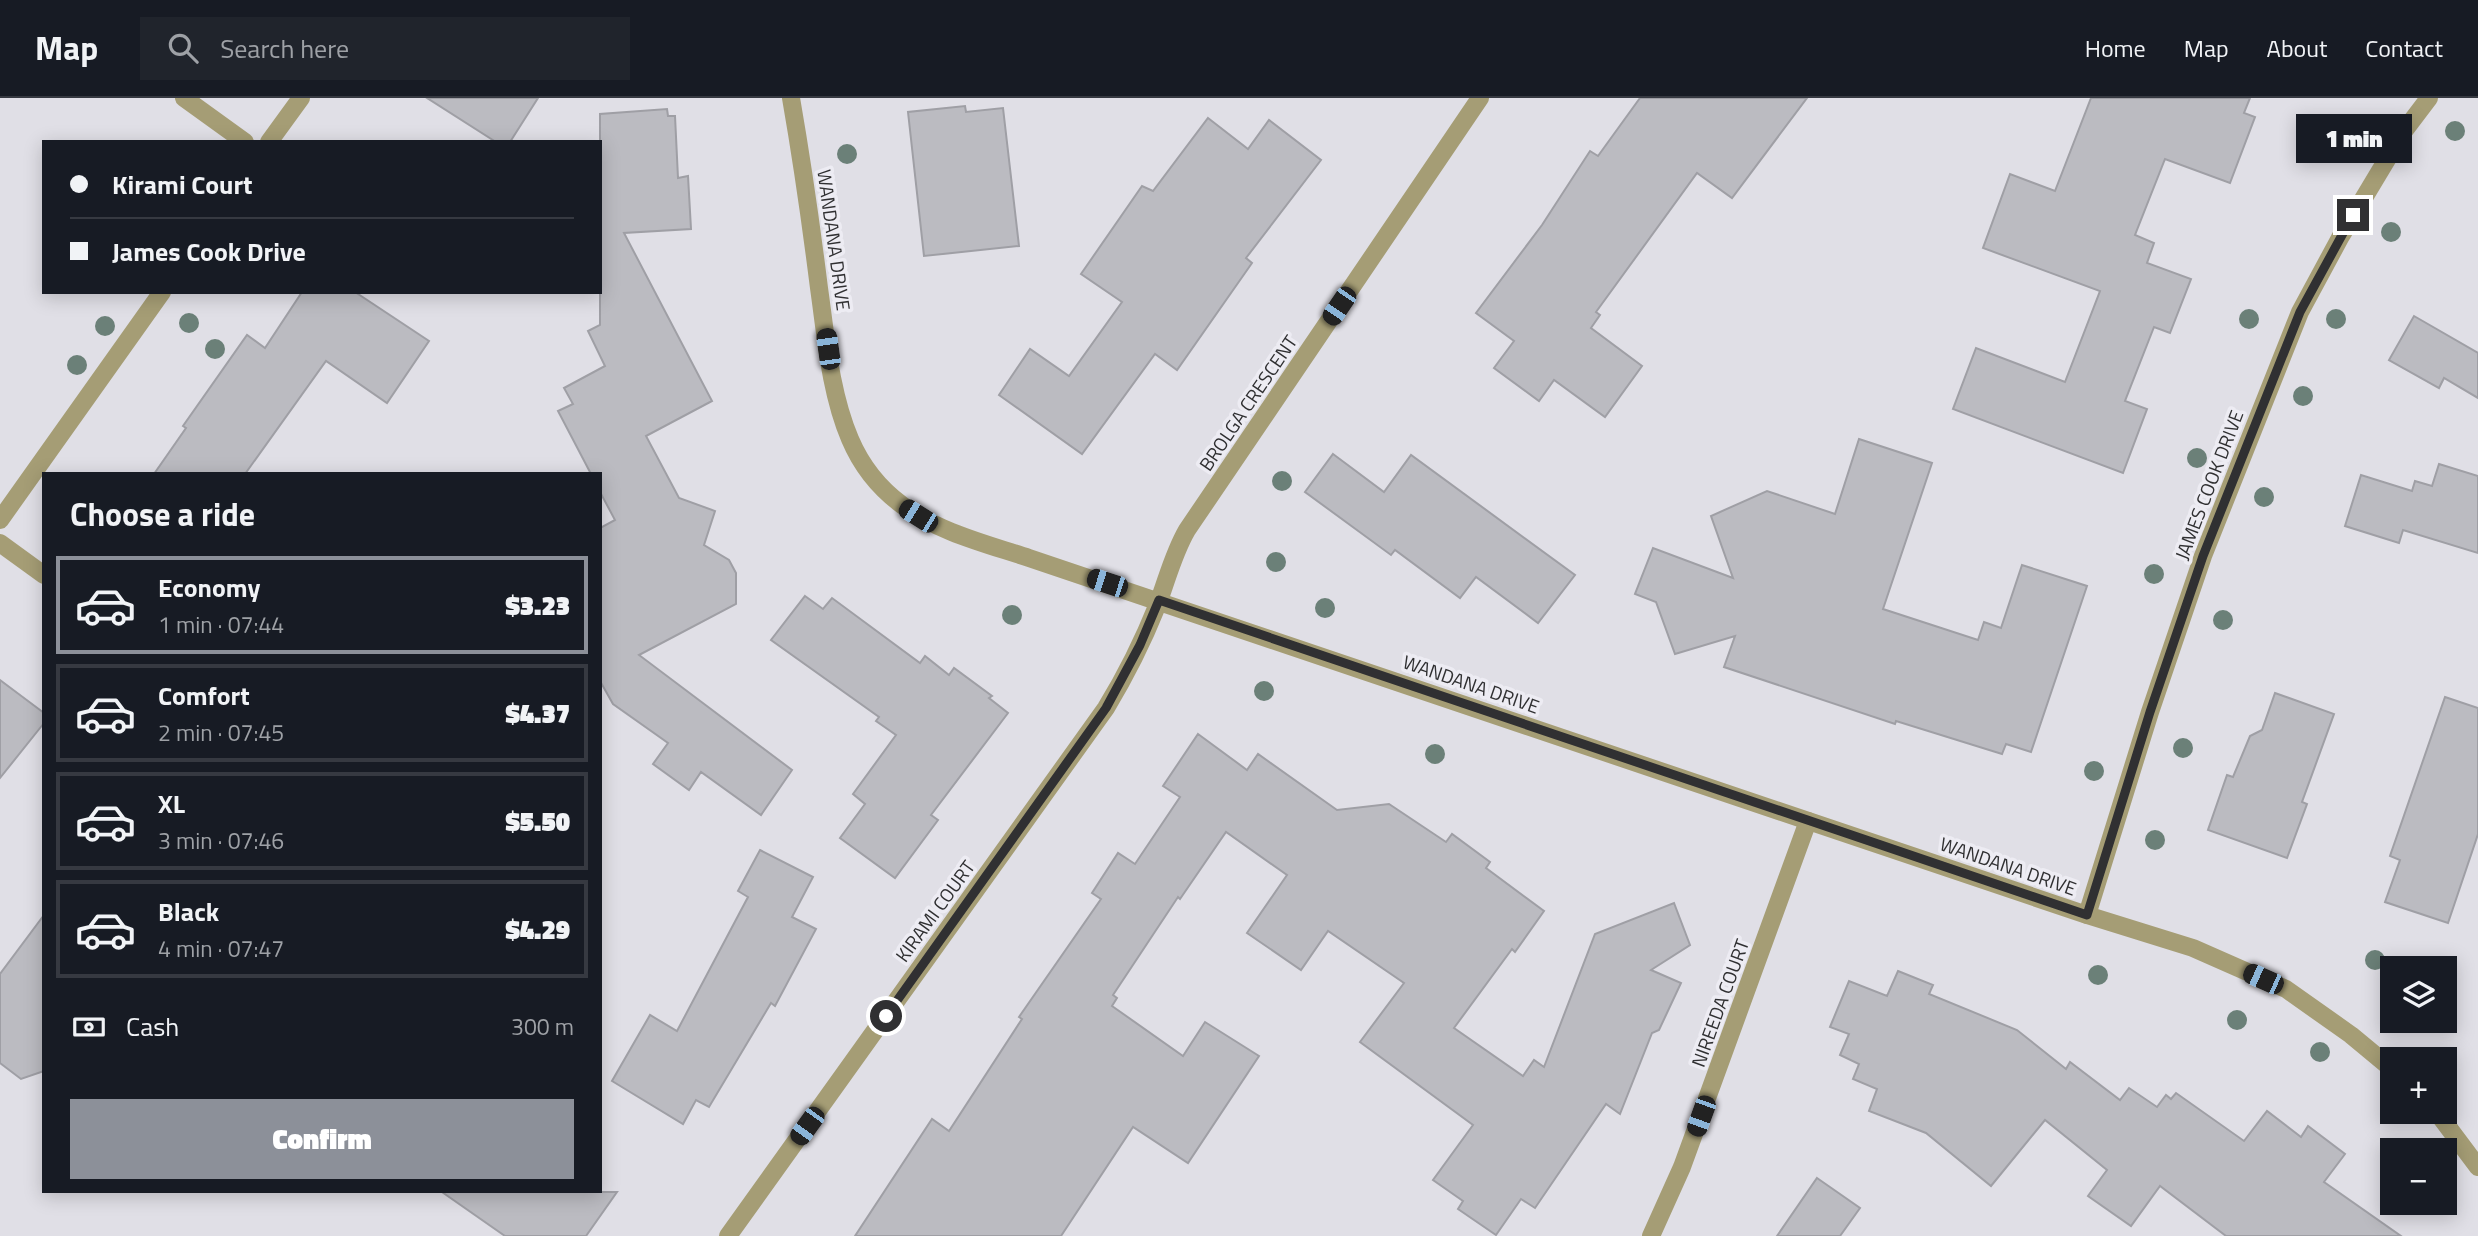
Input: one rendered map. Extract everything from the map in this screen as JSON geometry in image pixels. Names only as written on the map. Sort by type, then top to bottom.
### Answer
[{"type":"street","points":[[184,98],[242,140]]},
{"type":"street","points":[[270,140],[301,98]]},
{"type":"street","name":"WANDANA DRIVE","points":[[793,98],[834,386],[849,438],[870,475],[901,505],[937,525],[1029,558],[2087,915],[2193,948],[2286,989],[2380,1059]]},
{"type":"street","name":"BROLGA CRESCENT","points":[[1159,600],[1168,568],[1187,530],[1480,98]]},
{"type":"street","name":"JAMES COOK DRIVE","points":[[2087,915],[2150,712],[2203,556],[2300,312],[2341,236],[2404,131],[2429,98]]},
{"type":"street","points":[[0,520],[161,294]]},
{"type":"street","points":[[0,543],[42,574]]},
{"type":"street","name":"KIRAMI COURT","points":[[728,1236],[1106,708],[1140,645],[1159,600]]},
{"type":"street","name":"NIREEDA COURT","points":[[1651,1236],[1682,1167],[1808,821]]},
{"type":"street","points":[[2446,1124],[2478,1167]]},
{"type":"building","points":[[427,98],[538,98],[511,140],[493,140]]},
{"type":"building","points":[[1640,98],[1807,98],[1732,198],[1697,173],[1596,312],[1600,315],[1591,328],[1642,366],[1605,417],[1554,380],[1539,401],[1494,368],[1514,341],[1476,313],[1542,225],[1590,151],[1598,156]]},
{"type":"building","points":[[2091,98],[2250,98],[2244,113],[2255,117],[2230,183],[2165,159],[2135,235],[2154,243],[2147,263],[2191,279],[2170,333],[2154,327],[2125,401],[2147,409],[2123,473],[1953,409],[1976,348],[2065,382],[2100,291],[1983,248],[2010,174],[2055,191]]},
{"type":"building","points":[[965,106],[966,112],[1003,108],[1019,246],[924,256],[908,112]]},
{"type":"building","points":[[667,109],[668,116],[675,116],[678,178],[688,176],[691,229],[624,233],[712,401],[646,436],[679,498],[715,511],[704,545],[729,560],[736,573],[736,604],[639,655],[792,770],[761,815],[701,772],[689,790],[653,764],[668,743],[613,704],[602,685],[602,527],[615,520],[602,496],[602,472],[590,472],[558,411],[573,404],[564,388],[605,366],[588,331],[600,325],[602,294],[600,114]]},
{"type":"building","points":[[1208,118],[1248,149],[1269,120],[1321,160],[1246,258],[1252,263],[1177,370],[1155,354],[1082,454],[999,395],[1030,349],[1069,376],[1122,302],[1081,274],[1142,186],[1153,191]]},
{"type":"building","points":[[301,294],[358,294],[429,341],[387,403],[326,361],[246,472],[155,472],[186,428],[183,426],[247,335],[265,348]]},
{"type":"building","points":[[2414,316],[2478,353],[2478,398],[2444,378],[2439,388],[2389,360]]},
{"type":"building","points":[[1859,439],[1932,463],[1883,609],[1978,640],[1984,622],[2001,628],[2022,565],[2087,586],[2031,752],[2006,744],[2002,754],[1896,721],[1895,724],[1724,667],[1735,636],[1675,654],[1656,602],[1635,594],[1653,548],[1733,578],[1711,516],[1767,491],[1835,514]]},
{"type":"building","points":[[1333,454],[1384,492],[1411,455],[1575,575],[1538,623],[1476,577],[1460,598],[1395,550],[1391,555],[1305,492]]},
{"type":"building","points":[[2439,464],[2478,476],[2478,553],[2403,530],[2399,543],[2345,526],[2361,475],[2412,491],[2415,481],[2432,486]]},
{"type":"building","points":[[805,596],[823,609],[832,598],[920,663],[925,656],[949,675],[954,668],[992,696],[989,698],[1008,713],[931,815],[938,820],[895,878],[840,838],[865,804],[853,794],[896,735],[876,721],[879,717],[771,640]]},
{"type":"building","points":[[0,680],[42,712],[42,726],[0,778]]},
{"type":"building","points":[[2275,693],[2334,714],[2302,802],[2307,804],[2287,858],[2208,830],[2227,775],[2233,777],[2250,736],[2262,730]]},
{"type":"building","points":[[2445,697],[2478,708],[2478,834],[2448,923],[2385,902],[2400,860],[2390,856]]},
{"type":"building","points":[[1198,734],[1247,770],[1258,754],[1337,810],[1389,804],[1446,842],[1452,834],[1490,862],[1486,868],[1544,911],[1515,952],[1512,949],[1454,1028],[1523,1076],[1534,1060],[1544,1067],[1595,934],[1674,903],[1690,945],[1651,970],[1681,983],[1659,1030],[1652,1033],[1620,1114],[1606,1104],[1535,1208],[1521,1199],[1496,1235],[1458,1209],[1463,1201],[1433,1180],[1473,1125],[1360,1042],[1404,983],[1328,931],[1301,970],[1247,933],[1287,875],[1226,832],[1180,899],[1178,897],[1113,995],[1117,998],[1112,1006],[1183,1056],[1205,1022],[1259,1056],[1188,1163],[1133,1127],[1061,1236],[855,1236],[932,1119],[949,1131],[1022,1019],[1019,1017],[1101,899],[1092,893],[1118,853],[1135,864],[1180,797],[1163,786]]},
{"type":"building","points":[[760,850],[813,877],[792,917],[816,929],[775,1006],[771,1003],[709,1107],[696,1100],[683,1124],[612,1081],[650,1015],[677,1031],[748,897],[738,891]]},
{"type":"building","points":[[42,918],[42,1072],[21,1079],[0,1063],[0,974]]},
{"type":"building","points":[[1898,971],[1933,985],[1929,994],[2017,1030],[2066,1069],[2070,1062],[2120,1100],[2129,1088],[2157,1107],[2166,1095],[2171,1099],[2176,1093],[2244,1141],[2267,1111],[2301,1137],[2308,1126],[2345,1154],[2324,1182],[2401,1236],[2226,1236],[2160,1186],[2131,1226],[2088,1196],[2107,1170],[2045,1120],[1991,1186],[1926,1133],[1869,1111],[1877,1089],[1853,1079],[1859,1064],[1840,1055],[1849,1034],[1830,1027],[1849,981],[1887,996]]},
{"type":"building","points":[[1817,1178],[1860,1208],[1840,1236],[1777,1236]]},
{"type":"building","points":[[617,1192],[586,1236],[505,1236],[443,1193]]},
{"type":"route","points":[[886,1016],[1106,708],[1140,645],[1159,600],[2087,915],[2150,712],[2203,556],[2300,312],[2353,215]]}]
